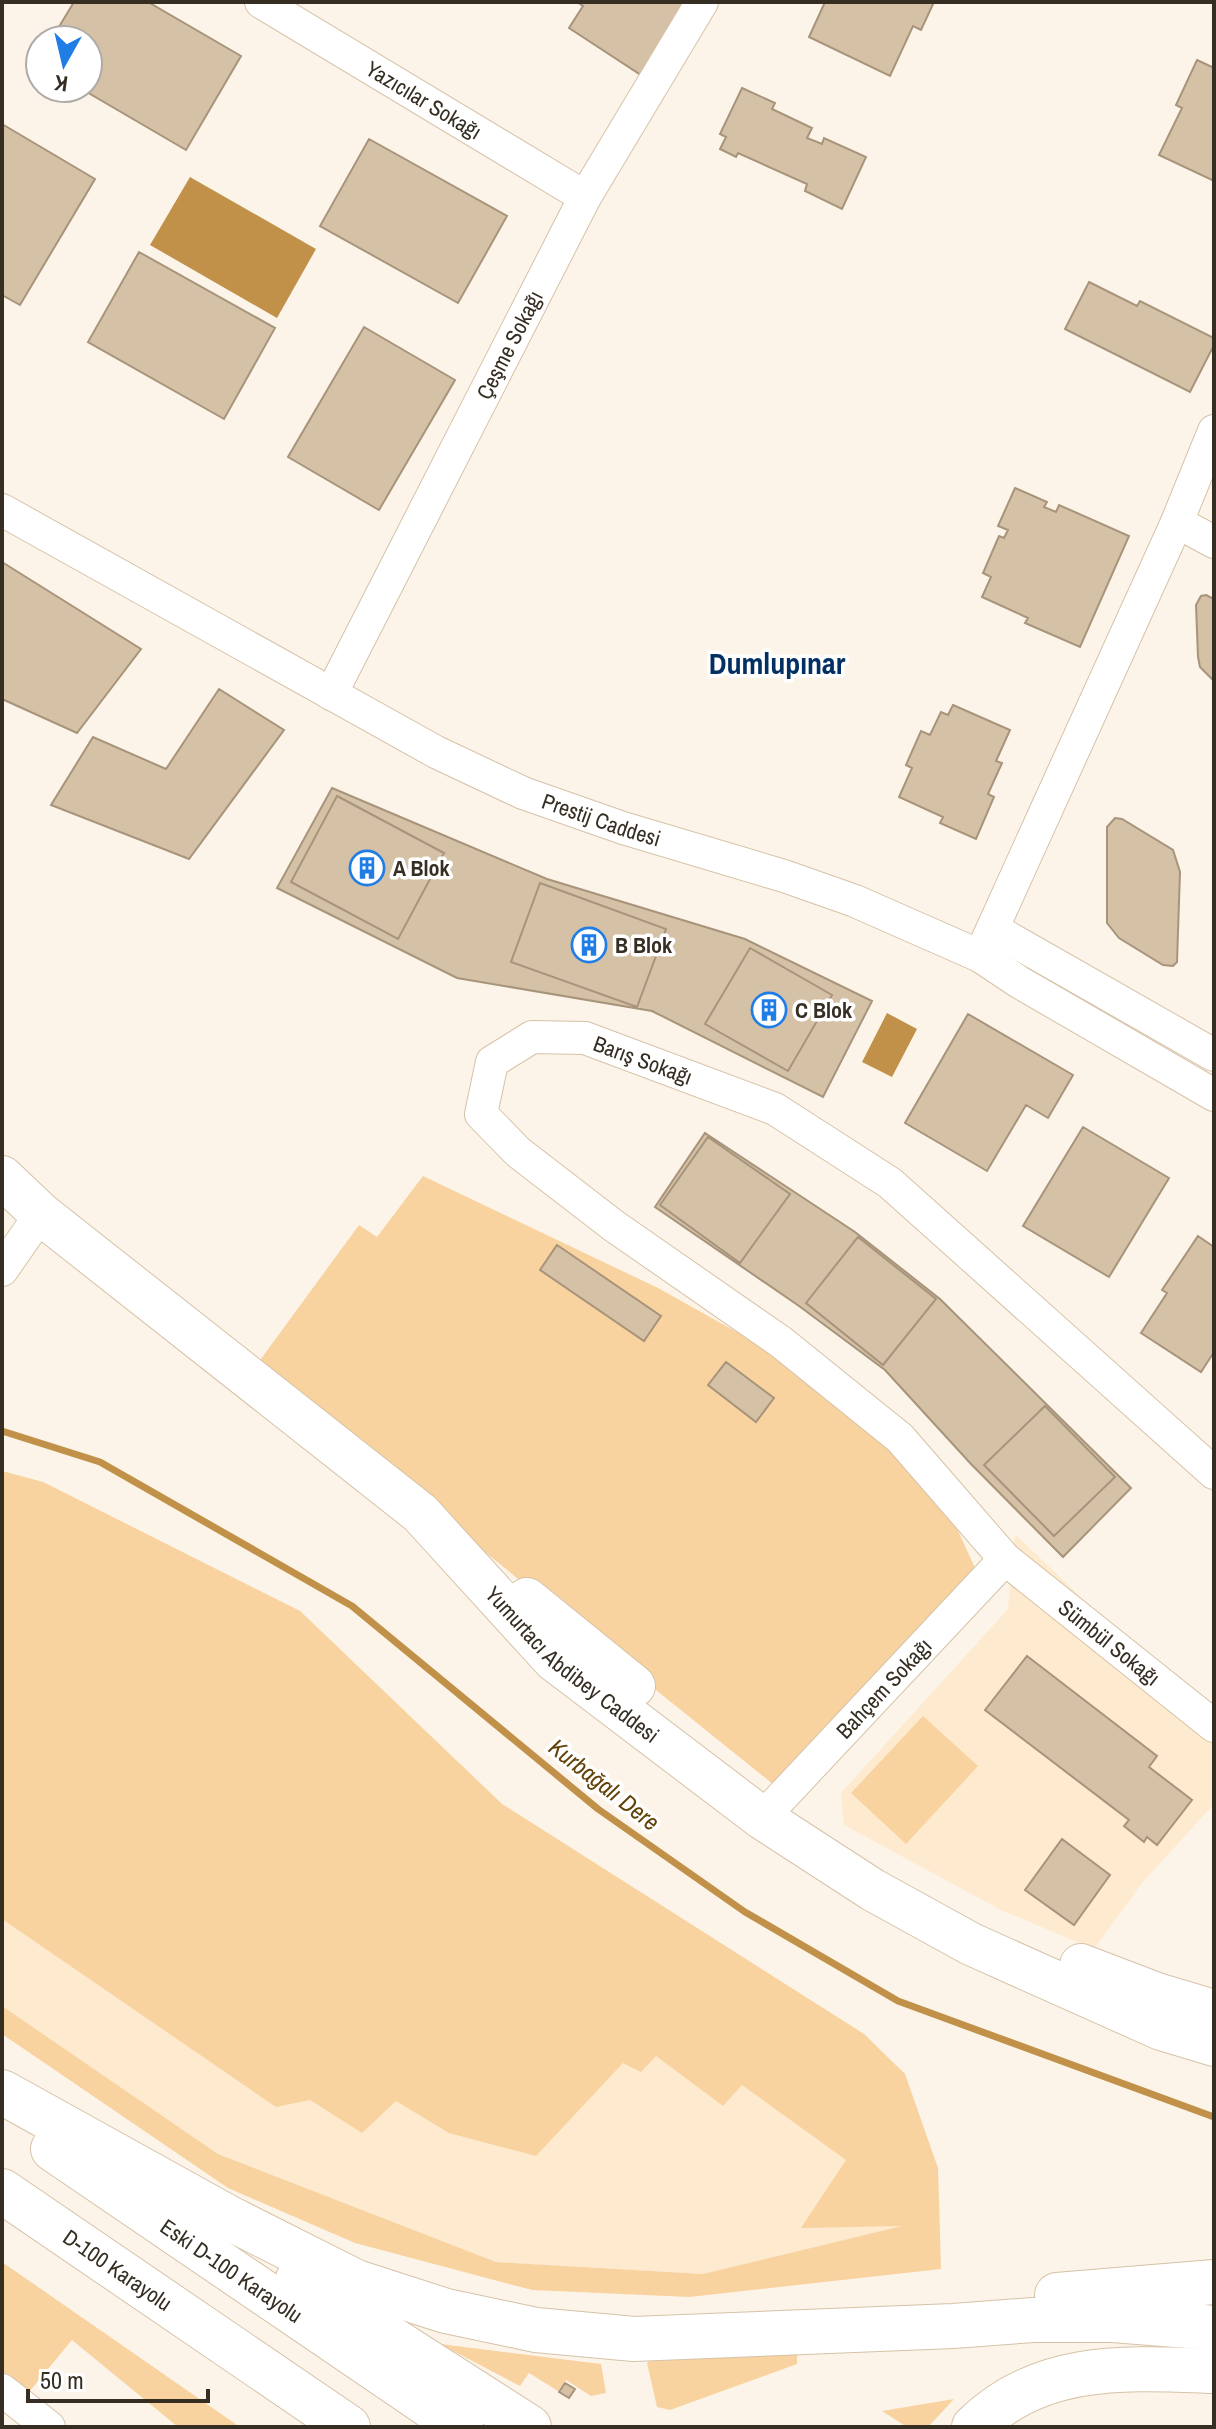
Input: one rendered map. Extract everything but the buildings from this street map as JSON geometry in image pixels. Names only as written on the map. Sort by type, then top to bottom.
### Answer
[{"type":"highway","points":[[8,2102],[356,2282],[446,2311],[536,2330],[634,2339],[1033,2320],[1113,2320],[1214,2328]]},
{"type":"highway","points":[[8,2102],[529,2427]]},
{"type":"highway","name":"Eski D-100 Karayolu","points":[[8,2102],[461,2427]]},
{"type":"highway","name":"D-100 Karayolu","points":[[2,2191],[233,2349]]},
{"type":"highway","points":[[733,2333],[995,2300],[1201,2279]]},
{"type":"highway","points":[[233,2349],[312,2427]]},
{"type":"highway","points":[[233,2349],[348,2427]]},
{"type":"highway","points":[[981,2420],[1029,2389],[1076,2373],[1142,2369],[1214,2371]]},
{"type":"main road","name":"Yumurtacı Abdibey Caddesi","points":[[2,1177],[41,1214],[420,1513],[554,1660],[770,1810],[873,1890],[971,1944],[1161,2029],[1214,2045]]},
{"type":"main road","points":[[770,1810],[917,1894],[1043,1951],[1157,1994],[1214,2011]]},
{"type":"street","name":"Yazıcılar Sokağı","points":[[261,2],[585,197]]},
{"type":"street","name":"Çeşme Sokağı","points":[[331,694],[585,197],[702,2]]},
{"type":"street","points":[[986,942],[1177,522],[1214,431]]},
{"type":"street","name":"Prestij Caddesi","points":[[2,510],[436,752],[523,793],[623,828],[784,876],[986,942],[1214,1055]]},
{"type":"street","points":[[1177,522],[1214,542]]},
{"type":"street","name":"Prestij Caddesi","points":[[986,942],[1019,982],[1214,1095]]},
{"type":"street","name":"Barış Sokağı","points":[[1005,1559],[900,1438],[781,1342],[614,1226],[518,1152],[481,1114],[492,1062],[532,1037],[585,1038],[775,1109],[890,1183],[1214,1473]]},
{"type":"street","points":[[2,1270],[41,1214]]},
{"type":"street","name":"Sümbül Sokağı","points":[[1005,1559],[1214,1726]]},
{"type":"street","name":"Bahçem Sokağı","points":[[770,1810],[1005,1559]]},
{"type":"street","points":[[2,2390],[49,2427]]},
{"type":"shaded area","points":[[190,177],[316,249],[277,318],[150,245]]},
{"type":"shaded area","points":[[887,1013],[917,1029],[892,1077],[862,1062]]},
{"type":"shaded area","points":[[423,1176],[658,1288],[844,1392],[942,1496],[982,1583],[779,1789],[255,1367],[359,1225],[377,1237]]},
{"type":"shaded area","points":[[2,1471],[43,1482],[300,1611],[502,1804],[864,2034],[905,2074],[907,2225],[703,2274],[496,2262],[218,2154],[2,2006]]},
{"type":"shaded area","points":[[2,1471],[43,1482],[300,1611],[502,1804],[864,2034],[905,2074],[938,2168],[941,2269],[689,2297],[532,2290],[355,2243],[228,2188],[2,2034],[2,2006],[218,2154],[496,2262],[703,2274],[902,2226],[801,2228],[846,2160],[742,2085],[723,2106],[656,2056],[641,2072],[623,2063],[536,2156],[449,2133],[396,2101],[362,2133],[310,2100],[276,2107],[2,1919]]},
{"type":"shaded area","points":[[1015,1534],[1214,1725],[1214,1804],[1142,1883],[1094,1949],[1001,1910],[844,1825],[841,1793],[1008,1609]]},
{"type":"shaded area","points":[[923,1716],[978,1766],[906,1844],[851,1793]]},
{"type":"shaded area","points":[[2,2262],[240,2427],[178,2427],[72,2340],[29,2392],[2,2372]]},
{"type":"shaded area","points":[[440,2344],[601,2364],[606,2393],[591,2396],[566,2380],[558,2391],[529,2373],[520,2386]]},
{"type":"shaded area","points":[[797,2352],[797,2364],[670,2410],[657,2407],[647,2363],[658,2353]]},
{"type":"shaded area","points":[[954,2399],[928,2427],[907,2427],[882,2411]]},
{"type":"waterway","name":"Kurbağalı Dere","points":[[2,1431],[100,1462],[352,1606],[598,1809],[745,1912],[898,2001],[1214,2117]]},
{"type":"place","name":"A Blok","points":[[367,868]]},
{"type":"place","name":"B Blok","points":[[589,945]]},
{"type":"place","name":"C Blok","points":[[769,1010]]},
{"type":"district","name":"Dumlupınar","points":[[777,664]]}]
